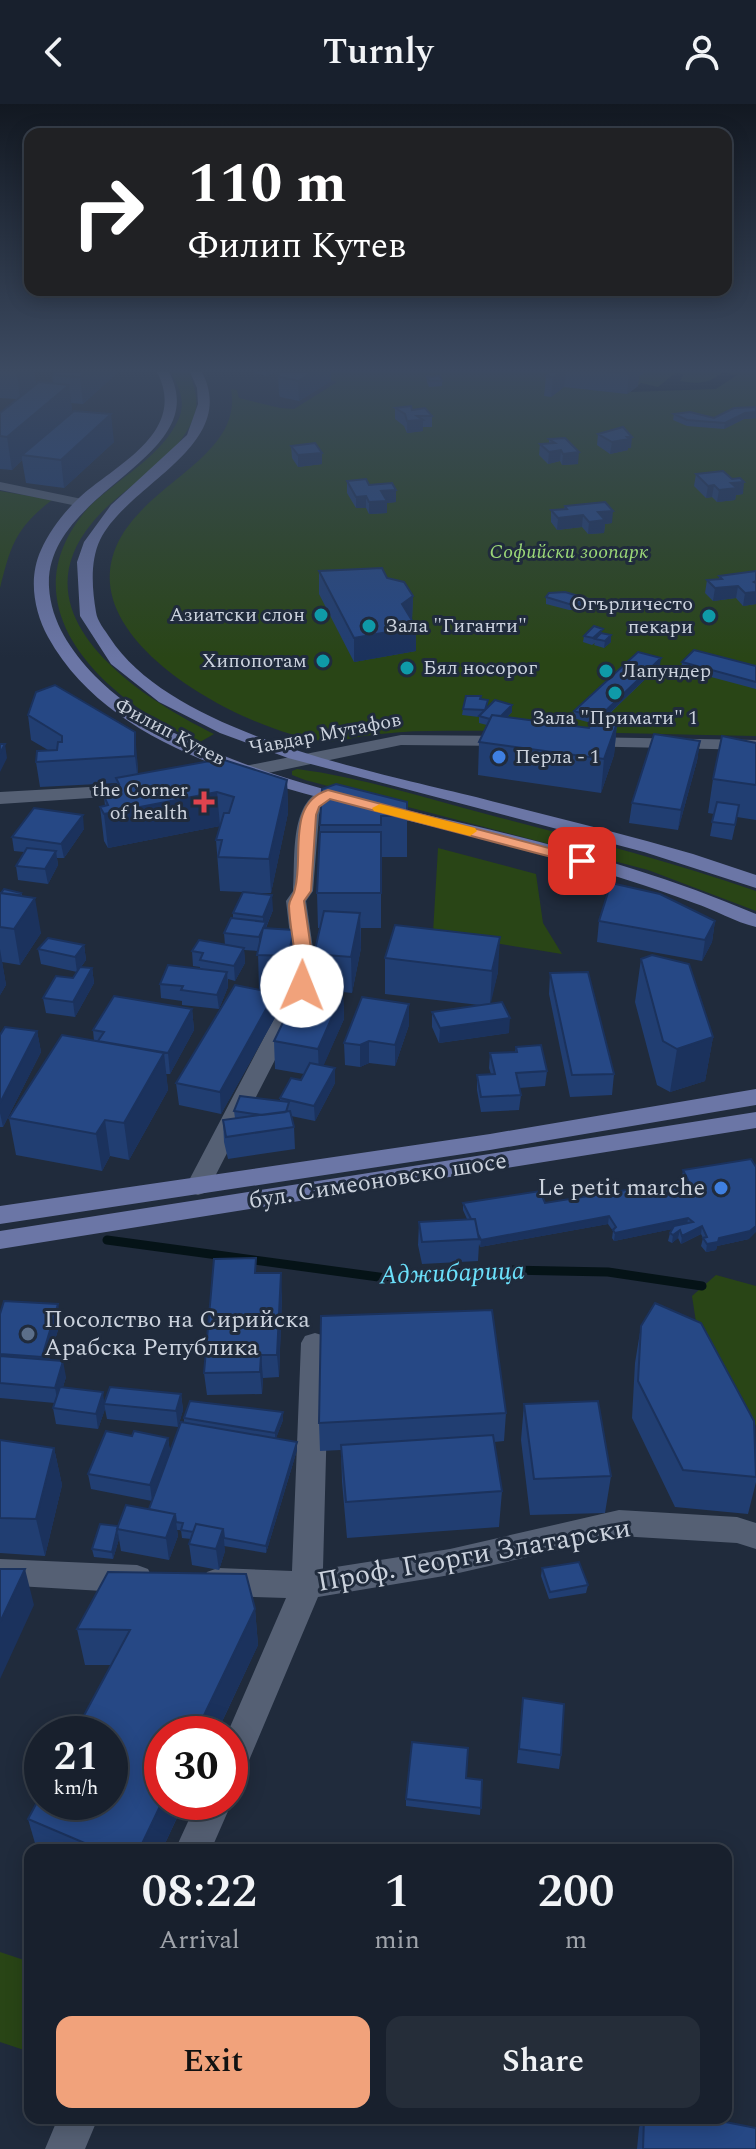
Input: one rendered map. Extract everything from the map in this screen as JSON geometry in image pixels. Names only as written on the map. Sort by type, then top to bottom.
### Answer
[{"type":"main road","name":"Филип Кутев","points":[[124,467],[82,503],[50,545],[41,577],[45,618],[57,642],[78,671],[126,712],[246,772],[625,873],[702,898],[756,921]]},
{"type":"main road","name":"Филип Кутев","points":[[161,467],[124,500],[96,531],[85,560],[81,595],[83,608],[113,657],[149,688],[186,711],[234,733],[306,759],[634,844],[756,882]]},
{"type":"main road","name":"бул. Симеоновско шосе","points":[[0,1215],[534,1135],[756,1097]]},
{"type":"main road","name":"бул. Симеоновско шосе","points":[[0,1240],[756,1120]]},
{"type":"street","points":[[0,486],[82,503]]},
{"type":"street","name":"Чавдар Мутафов","points":[[206,780],[401,740],[532,741]]},
{"type":"street","points":[[564,742],[756,745]]},
{"type":"street","points":[[0,798],[96,794],[162,787]]},
{"type":"street","points":[[198,1186],[302,986],[305,969],[296,901],[303,891],[309,815],[312,805],[328,794]]},
{"type":"street","points":[[248,1724],[307,1585],[315,1343]]},
{"type":"street","name":"Проф. Георги Златарски","points":[[0,1572],[307,1585],[450,1562],[619,1523],[737,1530],[756,1536]]},
{"type":"street","points":[[196,1844],[207,1820]]},
{"type":"street","points":[[65,2149],[75,2124]]},
{"type":"green space","points":[[136,467],[155,467],[92,523],[72,558],[68,591],[77,622],[96,650],[123,676],[153,699],[214,734],[200,742],[165,725],[131,703],[101,677],[77,647],[61,615],[56,580],[64,544],[89,507]]},
{"type":"green space","name":"Софийски зоопарк","points":[[191,467],[756,467],[756,736],[421,731],[322,741],[258,723],[222,706],[155,660],[130,632],[114,602],[110,571],[118,543],[134,518]]},
{"type":"green space","points":[[0,491],[52,500],[30,519],[17,538],[0,588]]},
{"type":"green space","points":[[297,769],[392,788],[689,869],[756,891],[756,911],[648,870],[305,780],[292,775],[292,771]]},
{"type":"green space","points":[[438,848],[536,874],[543,923],[562,954],[433,933]]},
{"type":"green space","points":[[716,1275],[756,1286],[756,1426],[745,1403],[698,1335],[692,1296]]},
{"type":"green space","points":[[0,1952],[24,1960],[24,2050],[0,2042]]},
{"type":"building","points":[[723,471],[732,479],[740,478],[744,482],[731,483],[737,488],[719,490],[714,485],[708,486],[696,474]]},
{"type":"building","points":[[366,479],[369,485],[392,483],[396,490],[381,491],[387,501],[369,502],[366,496],[356,497],[347,481]]},
{"type":"building","points":[[605,502],[613,511],[598,512],[605,520],[589,522],[583,515],[558,518],[551,510],[567,509],[565,506]]},
{"type":"building","points":[[382,568],[387,578],[404,582],[413,596],[402,604],[416,627],[354,638],[319,571]]},
{"type":"building","points":[[756,571],[756,592],[745,593],[738,586],[715,588],[707,580],[722,579],[719,576]]},
{"type":"building","points":[[565,592],[589,599],[586,603],[569,604],[546,597],[549,593]]},
{"type":"building","points":[[594,626],[603,629],[593,638],[584,636]]},
{"type":"building","points":[[601,633],[611,635],[605,641],[595,639]]},
{"type":"building","points":[[694,650],[756,666],[756,682],[682,662]]},
{"type":"building","name":"Зала \"Примати\" 1","points":[[638,652],[661,658],[598,718],[574,711]]},
{"type":"building","points":[[55,685],[135,732],[135,756],[36,762],[37,751],[57,750],[58,742],[62,742],[62,736],[28,715],[36,692]]},
{"type":"building","points":[[466,696],[481,696],[480,699],[488,700],[485,710],[463,709]]},
{"type":"building","points":[[495,700],[512,705],[501,716],[492,715],[490,719],[479,716]]},
{"type":"building","points":[[492,715],[589,728],[592,719],[617,723],[604,759],[479,742]]},
{"type":"building","points":[[654,734],[700,741],[681,810],[632,803]]},
{"type":"building","points":[[722,736],[756,743],[756,785],[713,779]]},
{"type":"building","points":[[221,759],[287,780],[269,859],[218,857],[222,840],[216,840],[224,813],[229,813],[234,797],[217,792],[104,814],[100,807],[108,805],[104,796],[114,794],[109,786],[119,784],[116,778]]},
{"type":"building","points":[[336,784],[407,802],[407,816],[381,816],[381,825],[320,825],[322,789]]},
{"type":"building","points":[[717,802],[739,805],[735,825],[712,822]]},
{"type":"building","points":[[34,808],[83,815],[61,844],[12,837]]},
{"type":"building","points":[[320,832],[381,832],[381,893],[317,893]]},
{"type":"building","points":[[27,848],[56,851],[45,869],[16,866]]},
{"type":"building","points":[[611,883],[660,894],[715,921],[705,940],[599,921]]},
{"type":"building","points":[[4,889],[21,893],[1,893]]},
{"type":"building","points":[[243,892],[272,895],[263,917],[233,913]]},
{"type":"building","points":[[0,893],[35,898],[14,929],[0,927]]},
{"type":"building","points":[[324,911],[360,913],[351,957],[314,954]]},
{"type":"building","points":[[231,918],[266,922],[259,937],[224,933]]},
{"type":"building","points":[[395,925],[500,937],[492,971],[385,958]]},
{"type":"building","points":[[263,928],[294,930],[288,956],[257,955]]},
{"type":"building","points":[[48,938],[84,945],[75,957],[38,949]]},
{"type":"building","points":[[199,940],[244,948],[234,966],[200,960],[203,953],[192,951]]},
{"type":"building","points":[[652,955],[689,964],[713,1037],[677,1049],[663,1041],[641,959]]},
{"type":"building","points":[[168,965],[227,972],[217,995],[160,984]]},
{"type":"building","points":[[80,967],[92,968],[73,1002],[43,998],[56,976],[73,978]]},
{"type":"building","points":[[588,972],[614,1074],[572,1075],[550,973]]},
{"type":"building","points":[[235,985],[275,993],[220,1092],[176,1083]]},
{"type":"building","points":[[301,985],[343,992],[318,1049],[274,1041]]},
{"type":"building","points":[[114,996],[192,1009],[168,1053],[98,1041],[104,1032],[93,1030]]},
{"type":"building","points":[[362,997],[409,1004],[395,1045],[369,1041],[360,1045],[344,1043]]},
{"type":"building","points":[[502,1002],[510,1018],[440,1028],[432,1012]]},
{"type":"building","points":[[5,1027],[37,1031],[0,1103],[0,1035]]},
{"type":"building","points":[[62,1035],[164,1053],[124,1123],[105,1120],[96,1134],[9,1118]]},
{"type":"building","points":[[541,1045],[547,1071],[516,1073],[521,1095],[481,1097],[477,1075],[495,1074],[490,1053],[517,1052],[516,1047]]},
{"type":"building","points":[[310,1063],[335,1068],[314,1106],[280,1098],[291,1078],[301,1080]]},
{"type":"building","points":[[240,1096],[289,1102],[286,1112],[262,1115],[234,1111]]},
{"type":"building","points":[[290,1111],[294,1127],[226,1137],[223,1120]]},
{"type":"building","points":[[751,1159],[756,1167],[756,1226],[750,1231],[707,1244],[702,1226],[682,1236],[680,1230],[673,1235],[670,1233],[674,1226],[693,1222],[688,1218],[615,1233],[613,1230],[616,1227],[609,1216],[481,1240],[475,1219],[471,1219],[463,1203],[540,1191],[545,1203],[688,1180],[683,1170]]},
{"type":"building","points":[[475,1219],[479,1239],[422,1242],[419,1222]]},
{"type":"building","points":[[256,1258],[255,1273],[281,1273],[277,1355],[261,1355],[260,1372],[204,1373],[214,1259]]},
{"type":"building","points":[[4,1301],[58,1304],[42,1357],[0,1354],[0,1314]]},
{"type":"building","points":[[655,1303],[701,1323],[754,1421],[756,1477],[683,1470],[638,1381],[641,1326]]},
{"type":"building","points":[[492,1310],[506,1413],[319,1423],[321,1316]]},
{"type":"building","points":[[0,1356],[63,1361],[55,1388],[0,1383]]},
{"type":"building","points":[[60,1387],[103,1392],[96,1414],[53,1408]]},
{"type":"building","points":[[110,1387],[181,1394],[176,1411],[104,1404]]},
{"type":"building","points":[[190,1401],[283,1412],[275,1433],[184,1418]]},
{"type":"building","points":[[598,1401],[611,1476],[534,1479],[524,1404]]},
{"type":"building","points":[[181,1422],[297,1442],[266,1546],[224,1538],[223,1529],[196,1524],[193,1532],[181,1530],[183,1523],[176,1522],[175,1514],[149,1509]]},
{"type":"building","points":[[106,1431],[132,1436],[134,1431],[168,1438],[150,1485],[88,1474]]},
{"type":"building","points":[[493,1435],[502,1491],[346,1502],[341,1445]]},
{"type":"building","points":[[0,1440],[54,1448],[36,1519],[0,1518]]},
{"type":"building","points":[[126,1505],[175,1514],[166,1538],[117,1529]]},
{"type":"building","points":[[100,1524],[118,1526],[112,1552],[92,1549]]},
{"type":"building","points":[[196,1524],[223,1529],[216,1549],[189,1544]]},
{"type":"building","points":[[579,1562],[588,1585],[550,1592],[542,1568]]},
{"type":"building","points":[[0,1569],[25,1569],[0,1622]]},
{"type":"building","points":[[108,1572],[246,1574],[255,1609],[204,1716],[144,1716],[144,1820],[153,1820],[142,1844],[87,1844],[30,1820],[128,1820],[128,1716],[84,1716],[130,1630],[77,1629]]},
{"type":"building","points":[[523,1698],[564,1704],[561,1755],[519,1749]]},
{"type":"building","points":[[412,1742],[468,1748],[466,1778],[482,1780],[481,1808],[406,1799]]},
{"type":"building","points":[[732,2123],[756,2128],[756,2149],[643,2149],[644,2124]]},
{"type":"waterway","name":"Аджибарица","points":[[107,1240],[386,1278],[506,1270],[608,1272],[702,1286]]},
{"type":"slow traffic","points":[[380,808],[470,831]]},
{"type":"place","name":"Азиатски слон","points":[[321,615]]},
{"type":"place","name":"Огърличесто пекари","points":[[709,616]]},
{"type":"place","name":"Зала \"Гиганти\"","points":[[369,626]]},
{"type":"place","name":"Хипопотам","points":[[323,661]]},
{"type":"place","name":"Бял носорог","points":[[407,668]]},
{"type":"place","name":"Лапундер","points":[[606,671]]},
{"type":"place","name":"Зала \"Примати\" 1","points":[[615,693]]},
{"type":"place","name":"Перла - 1","points":[[499,757]]},
{"type":"place","name":"the Corner of health","points":[[204,802]]},
{"type":"place","name":"Le petit marche","points":[[721,1188]]},
{"type":"place","name":"Посолство на Сирийска Арабска Република","points":[[28,1334]]},
{"type":"route","points":[[302,986],[304,951],[296,901],[303,891],[309,815],[312,805],[328,794],[582,861]]}]
